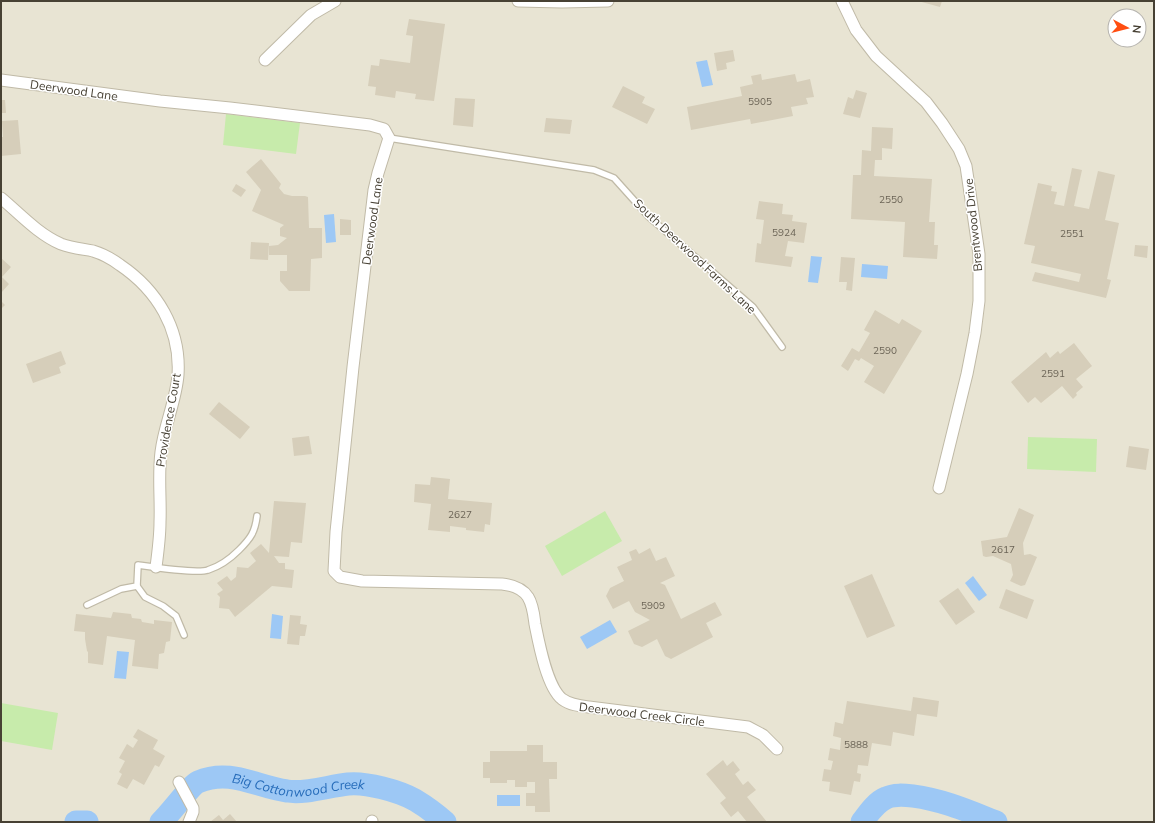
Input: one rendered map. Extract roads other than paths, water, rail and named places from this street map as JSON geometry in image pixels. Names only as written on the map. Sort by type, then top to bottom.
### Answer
[{"type":"street","points":[[265,60],[311,15],[335,1]]},
{"type":"street","points":[[518,1],[608,1]]},
{"type":"street","name":"Brentwood Drive","points":[[842,1],[856,30],[876,56],[926,102],[942,123],[959,148],[966,166],[979,254],[979,301],[967,374],[939,488]]},
{"type":"street","name":"Deerwood Lane","points":[[1,80],[160,101],[370,125],[384,129],[389,138],[374,190],[353,367],[336,532],[334,571],[340,577]]},
{"type":"street","name":"Providence Court","points":[[1,198],[36,229],[52,240],[63,245],[94,252],[111,258],[121,265],[146,287],[162,306],[171,326],[177,348],[178,375],[161,452],[159,480],[160,521],[156,567]]},
{"type":"street","name":"Deerwood Creek Circle","points":[[340,577],[362,581],[502,584],[516,587],[528,597],[532,605],[538,641],[550,682],[556,692],[568,703],[583,707],[748,727],[763,735],[777,749]]},
{"type":"street","points":[[179,782],[193,808],[189,822]]},
{"type":"lane","name":"South Deerwood Farms Lane","points":[[389,138],[594,170],[614,178],[649,217],[753,307],[782,347]]},
{"type":"lane","points":[[184,635],[176,616],[163,606],[145,597],[137,586],[138,565],[207,571],[226,562],[246,543],[255,528],[256,516]]},
{"type":"lane","points":[[87,605],[121,589],[137,586]]},
{"type":"water","points":[[707,60],[713,85],[702,87],[696,62]]},
{"type":"water","points":[[334,214],[336,242],[326,243],[324,215]]},
{"type":"water","points":[[811,256],[822,257],[818,283],[808,282]]},
{"type":"water","points":[[862,264],[888,266],[887,279],[861,277]]},
{"type":"water","points":[[973,576],[987,595],[979,601],[965,583]]},
{"type":"water","points":[[272,614],[283,616],[281,639],[270,638]]},
{"type":"water","points":[[610,620],[617,632],[587,649],[580,637]]},
{"type":"water","points":[[117,651],[129,652],[126,679],[114,678]]},
{"type":"water","points":[[497,795],[520,795],[520,806],[497,806]]},
{"type":"waterway","name":"Big Cottonwood Creek","points":[[161,822],[195,784],[210,778],[221,777],[243,780],[276,789],[294,792],[309,791],[348,784],[364,784],[392,790],[415,800],[445,822]]},
{"type":"waterway","name":"Big Cottonwood Creek","points":[[862,822],[872,808],[879,802],[889,797],[899,795],[935,800],[996,822]]},
{"type":"waterway","name":"Big Cottonwood Creek","points":[[76,822],[87,822]]}]
